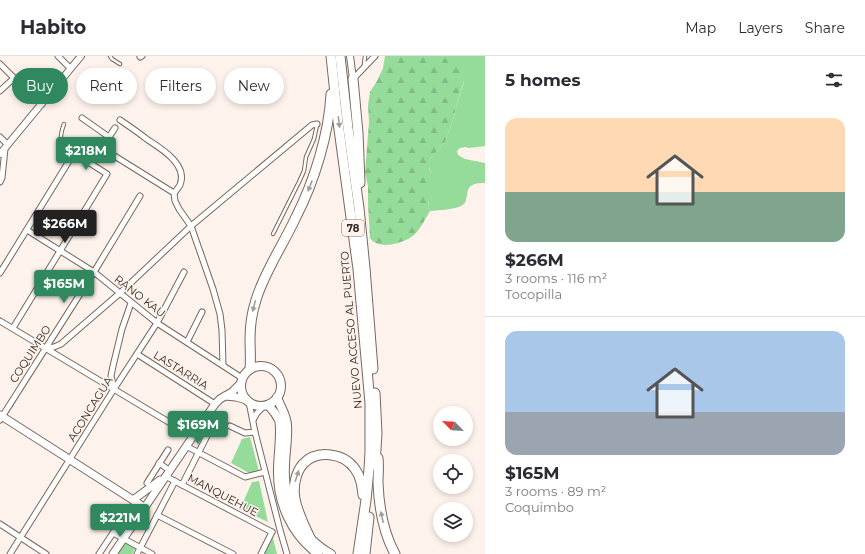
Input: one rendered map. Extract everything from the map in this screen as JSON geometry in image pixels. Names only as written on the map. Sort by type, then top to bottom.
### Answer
[{"type":"highway","name":"NUEVO ACCESO AL PUERTO","points":[[331,56],[356,254],[369,395],[370,452],[358,554]]},
{"type":"highway","name":"NUEVO ACCESO AL PUERTO","points":[[340,56],[359,208],[376,402],[377,445],[365,554]]},
{"type":"highway","points":[[250,369],[250,329],[256,300],[264,279],[297,216],[313,179],[322,149],[329,114],[332,70]]},
{"type":"highway","points":[[353,79],[360,157],[359,208]]},
{"type":"highway","points":[[262,366],[271,369],[280,379],[280,393],[272,403],[256,406],[248,401],[242,392],[242,381],[246,372],[250,369],[262,366]]},
{"type":"highway","points":[[277,397],[287,424],[285,475],[287,496],[291,508],[302,528],[312,540],[331,554]]},
{"type":"highway","points":[[266,405],[276,414],[280,424],[278,477],[279,492],[283,506],[288,519],[301,538],[318,554]]},
{"type":"highway","points":[[377,445],[381,513],[386,532],[395,554]]},
{"type":"highway","points":[[312,540],[295,501],[295,483],[299,470],[310,459],[330,454],[338,456],[351,464],[355,469],[361,484],[364,513]]},
{"type":"main road","points":[[113,554],[215,404],[220,399],[232,392],[242,381]]},
{"type":"main road","points":[[225,396],[236,397],[248,401]]},
{"type":"main road","points":[[1,417],[144,507]]},
{"type":"main road","points":[[133,500],[167,473]]},
{"type":"street","points":[[58,56],[70,68]]},
{"type":"street","points":[[68,71],[81,56]]},
{"type":"street","points":[[350,56],[353,79]]},
{"type":"street","points":[[353,79],[375,56]]},
{"type":"street","points":[[0,64],[12,76]]},
{"type":"street","points":[[0,91],[12,80]]},
{"type":"street","points":[[0,154],[42,104]]},
{"type":"street","points":[[82,118],[109,137]]},
{"type":"street","points":[[120,120],[160,147],[177,164],[181,180],[174,193],[175,201],[192,226],[213,289],[220,314],[223,365]]},
{"type":"street","points":[[46,348],[61,344],[120,293],[192,226],[312,125],[317,124]]},
{"type":"street","points":[[116,128],[109,137],[104,149],[174,193]]},
{"type":"street","points":[[0,137],[6,147],[2,178],[0,182]]},
{"type":"street","points":[[0,273],[74,153],[107,174],[13,328]]},
{"type":"street","name":"COQUIMBO","points":[[1,417],[94,272],[140,196]]},
{"type":"street","name":"RANO KAU","points":[[27,230],[94,272],[157,323],[223,365],[242,381]]},
{"type":"street","name":"ACONCAGUA","points":[[10,554],[157,323],[184,272]]},
{"type":"street","points":[[114,389],[111,376],[112,366],[122,328],[132,303]]},
{"type":"street","points":[[187,342],[202,312]]},
{"type":"street","points":[[0,321],[192,436]]},
{"type":"street","name":"LASTARRIA","points":[[136,354],[215,404]]},
{"type":"street","points":[[248,401],[287,554]]},
{"type":"street","points":[[252,421],[257,413],[266,405]]},
{"type":"street","points":[[230,426],[245,433],[255,432]]},
{"type":"street","points":[[182,485],[210,430]]},
{"type":"street","points":[[186,446],[245,477],[265,472]]},
{"type":"street","points":[[147,483],[168,450]]},
{"type":"street","name":"MANQUEHUE","points":[[159,463],[175,481],[272,532]]},
{"type":"street","points":[[137,554],[175,481]]},
{"type":"street","points":[[99,554],[127,512]]},
{"type":"street","points":[[157,515],[233,554]]},
{"type":"street","points":[[0,524],[46,554]]},
{"type":"street","points":[[261,554],[272,532],[280,530]]},
{"type":"street","points":[[113,534],[152,554]]},
{"type":"lane","points":[[110,56],[120,64]]},
{"type":"lane","points":[[364,68],[365,56]]},
{"type":"lane","points":[[64,124],[60,137],[61,142],[74,153]]},
{"type":"lane","points":[[273,234],[304,171],[306,157],[314,138],[317,124]]},
{"type":"green space","points":[[385,56],[464,56],[464,81],[445,142],[429,161],[431,174],[435,178],[429,198],[430,211],[414,235],[404,241],[385,245],[374,242],[370,238],[368,186],[365,173],[370,92],[383,68]]},
{"type":"green space","points":[[464,56],[485,56],[485,146],[465,147],[460,148],[457,151],[458,155],[465,159],[485,163],[485,183],[470,186],[465,202],[461,206],[430,211],[428,198],[431,174],[429,161],[445,142],[454,117],[464,82]]},
{"type":"green space","points":[[250,437],[259,471],[249,473],[231,463],[242,439]]},
{"type":"green space","points":[[259,481],[268,522],[240,509],[252,482]]},
{"type":"green space","points":[[272,534],[277,554],[262,554]]},
{"type":"green space","points":[[124,542],[135,549],[132,554],[115,554]]}]
